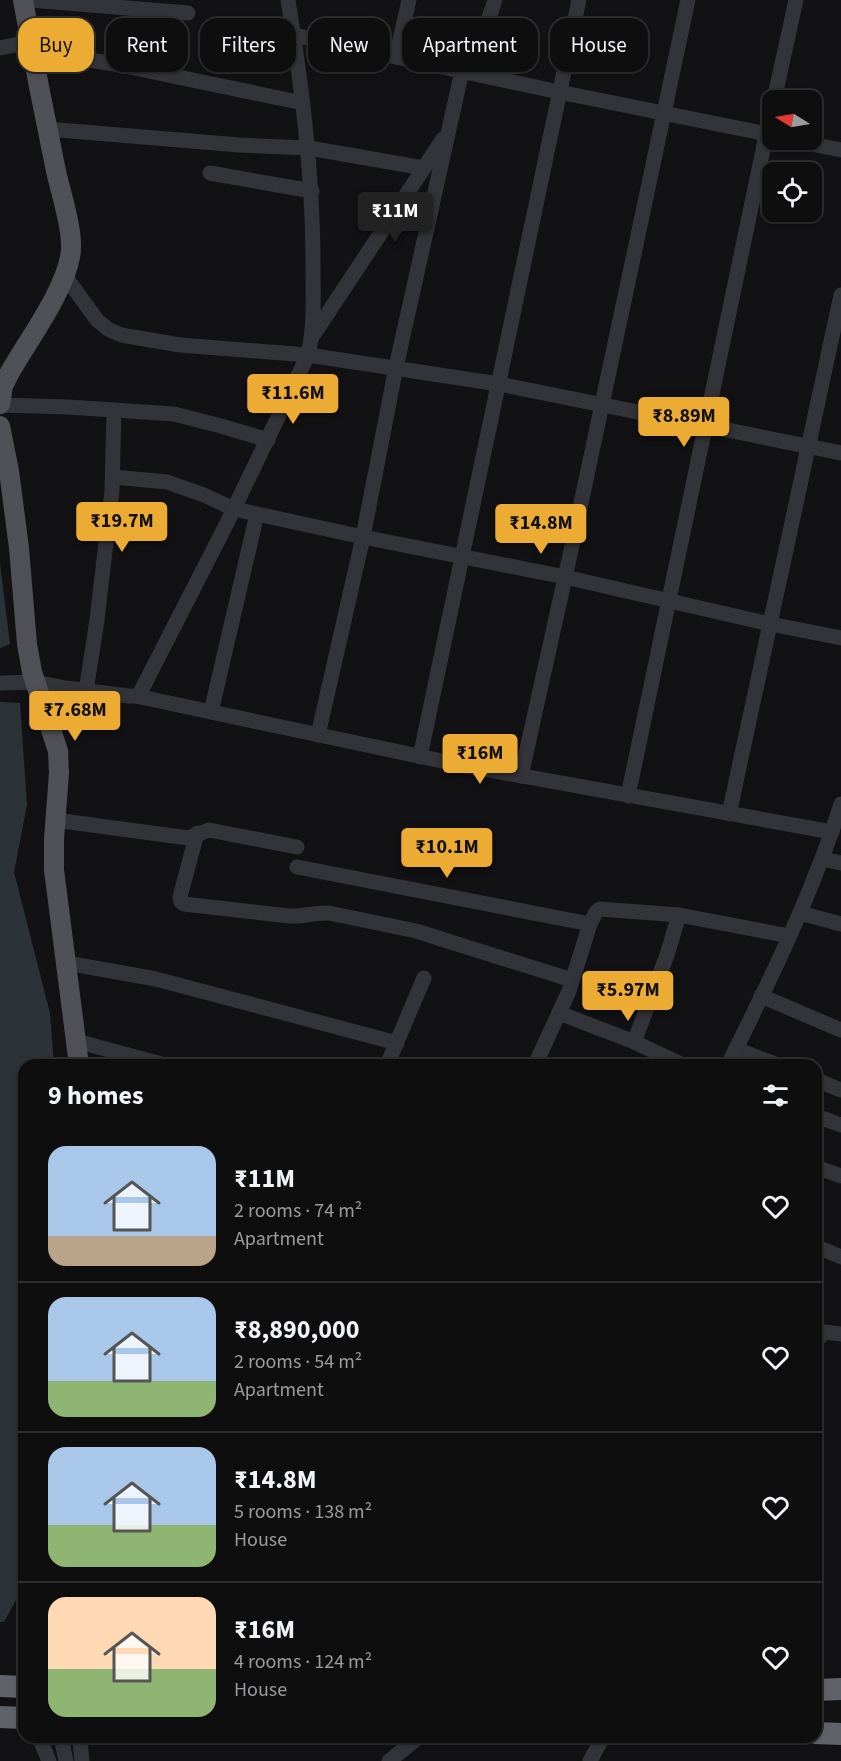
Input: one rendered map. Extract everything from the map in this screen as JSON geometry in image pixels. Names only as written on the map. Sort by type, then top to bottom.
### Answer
[{"type":"highway","points":[[0,1686],[18,1687]]},
{"type":"highway","points":[[822,1690],[841,1689]]},
{"type":"highway","points":[[0,1717],[18,1718]]},
{"type":"highway","points":[[822,1733],[841,1734]]},
{"type":"main road","points":[[23,0],[26,18]]},
{"type":"main road","points":[[0,405],[3,386],[65,276],[71,254],[67,219],[36,72]]},
{"type":"main road","points":[[0,426],[9,471],[19,548],[27,644],[35,682],[58,751],[54,870],[78,1059]]},
{"type":"street","points":[[30,0],[188,13]]},
{"type":"street","points":[[288,0],[291,18]]},
{"type":"street","points":[[294,18],[297,0]]},
{"type":"street","points":[[396,57],[409,0]]},
{"type":"street","points":[[488,18],[495,0]]},
{"type":"street","points":[[420,756],[579,0]]},
{"type":"street","points":[[521,776],[688,0]]},
{"type":"street","points":[[776,90],[796,0]]},
{"type":"street","points":[[296,29],[402,58]]},
{"type":"street","points":[[0,48],[18,47]]},
{"type":"street","points":[[136,696],[140,693],[234,509],[308,355],[312,337],[312,191],[309,148],[296,50]]},
{"type":"street","points":[[94,60],[303,103]]},
{"type":"street","points":[[318,735],[363,537],[396,367],[449,130],[466,72],[762,133]]},
{"type":"street","points":[[47,129],[239,145],[309,148],[424,168]]},
{"type":"street","points":[[312,337],[449,130]]},
{"type":"street","points":[[822,146],[841,150]]},
{"type":"street","points":[[628,796],[766,150]]},
{"type":"street","points":[[210,173],[312,191]]},
{"type":"street","points":[[65,276],[97,320],[108,329],[121,335],[180,345],[308,355],[396,367],[499,384],[706,424],[841,453]]},
{"type":"street","points":[[729,814],[841,296]]},
{"type":"street","points":[[0,405],[174,414],[267,440]]},
{"type":"street","points":[[86,691],[106,552],[113,477],[114,410]]},
{"type":"street","points":[[113,477],[173,484],[234,509],[363,537],[462,555],[841,638]]},
{"type":"street","points":[[211,712],[257,514]]},
{"type":"street","points":[[0,682],[35,682],[86,691],[136,696],[521,776],[832,832]]},
{"type":"street","points":[[731,1059],[800,914],[823,860],[841,804]]},
{"type":"street","points":[[55,820],[188,838],[209,830],[297,847]]},
{"type":"street","points":[[197,833],[180,897],[184,904],[289,916],[303,916],[315,912],[329,913],[416,932],[572,980]]},
{"type":"street","points":[[823,860],[841,863]]},
{"type":"street","points":[[297,867],[590,924]]},
{"type":"street","points":[[538,1059],[572,980],[590,924],[600,909],[679,915],[789,936]]},
{"type":"street","points":[[800,914],[841,924]]},
{"type":"street","points":[[634,1042],[667,955],[679,915]]},
{"type":"street","points":[[67,963],[156,980],[397,1043]]},
{"type":"street","points":[[390,1059],[424,978]]},
{"type":"street","points":[[761,996],[841,1030]]},
{"type":"street","points":[[559,1013],[634,1042],[670,1059]]},
{"type":"street","points":[[76,1041],[143,1059]]},
{"type":"street","points":[[736,1049],[762,1059]]},
{"type":"street","points":[[822,1082],[841,1090]]},
{"type":"street","points":[[822,1118],[841,1125]]},
{"type":"street","points":[[822,1169],[841,1176]]},
{"type":"street","points":[[822,1249],[841,1257]]},
{"type":"street","points":[[822,1335],[825,1332],[841,1334]]},
{"type":"street","points":[[42,1743],[49,1761]]},
{"type":"street","points":[[62,1743],[66,1761]]},
{"type":"street","points":[[80,1743],[82,1761]]},
{"type":"street","points":[[389,1761],[412,1743]]},
{"type":"street","points":[[590,1761],[600,1743]]},
{"type":"shaded area","points":[[0,563],[10,644],[0,648]]},
{"type":"shaded area","points":[[0,702],[20,703],[27,805],[14,872],[50,1013],[54,1059],[18,1059],[18,1596],[4,1622],[0,1622]]}]
